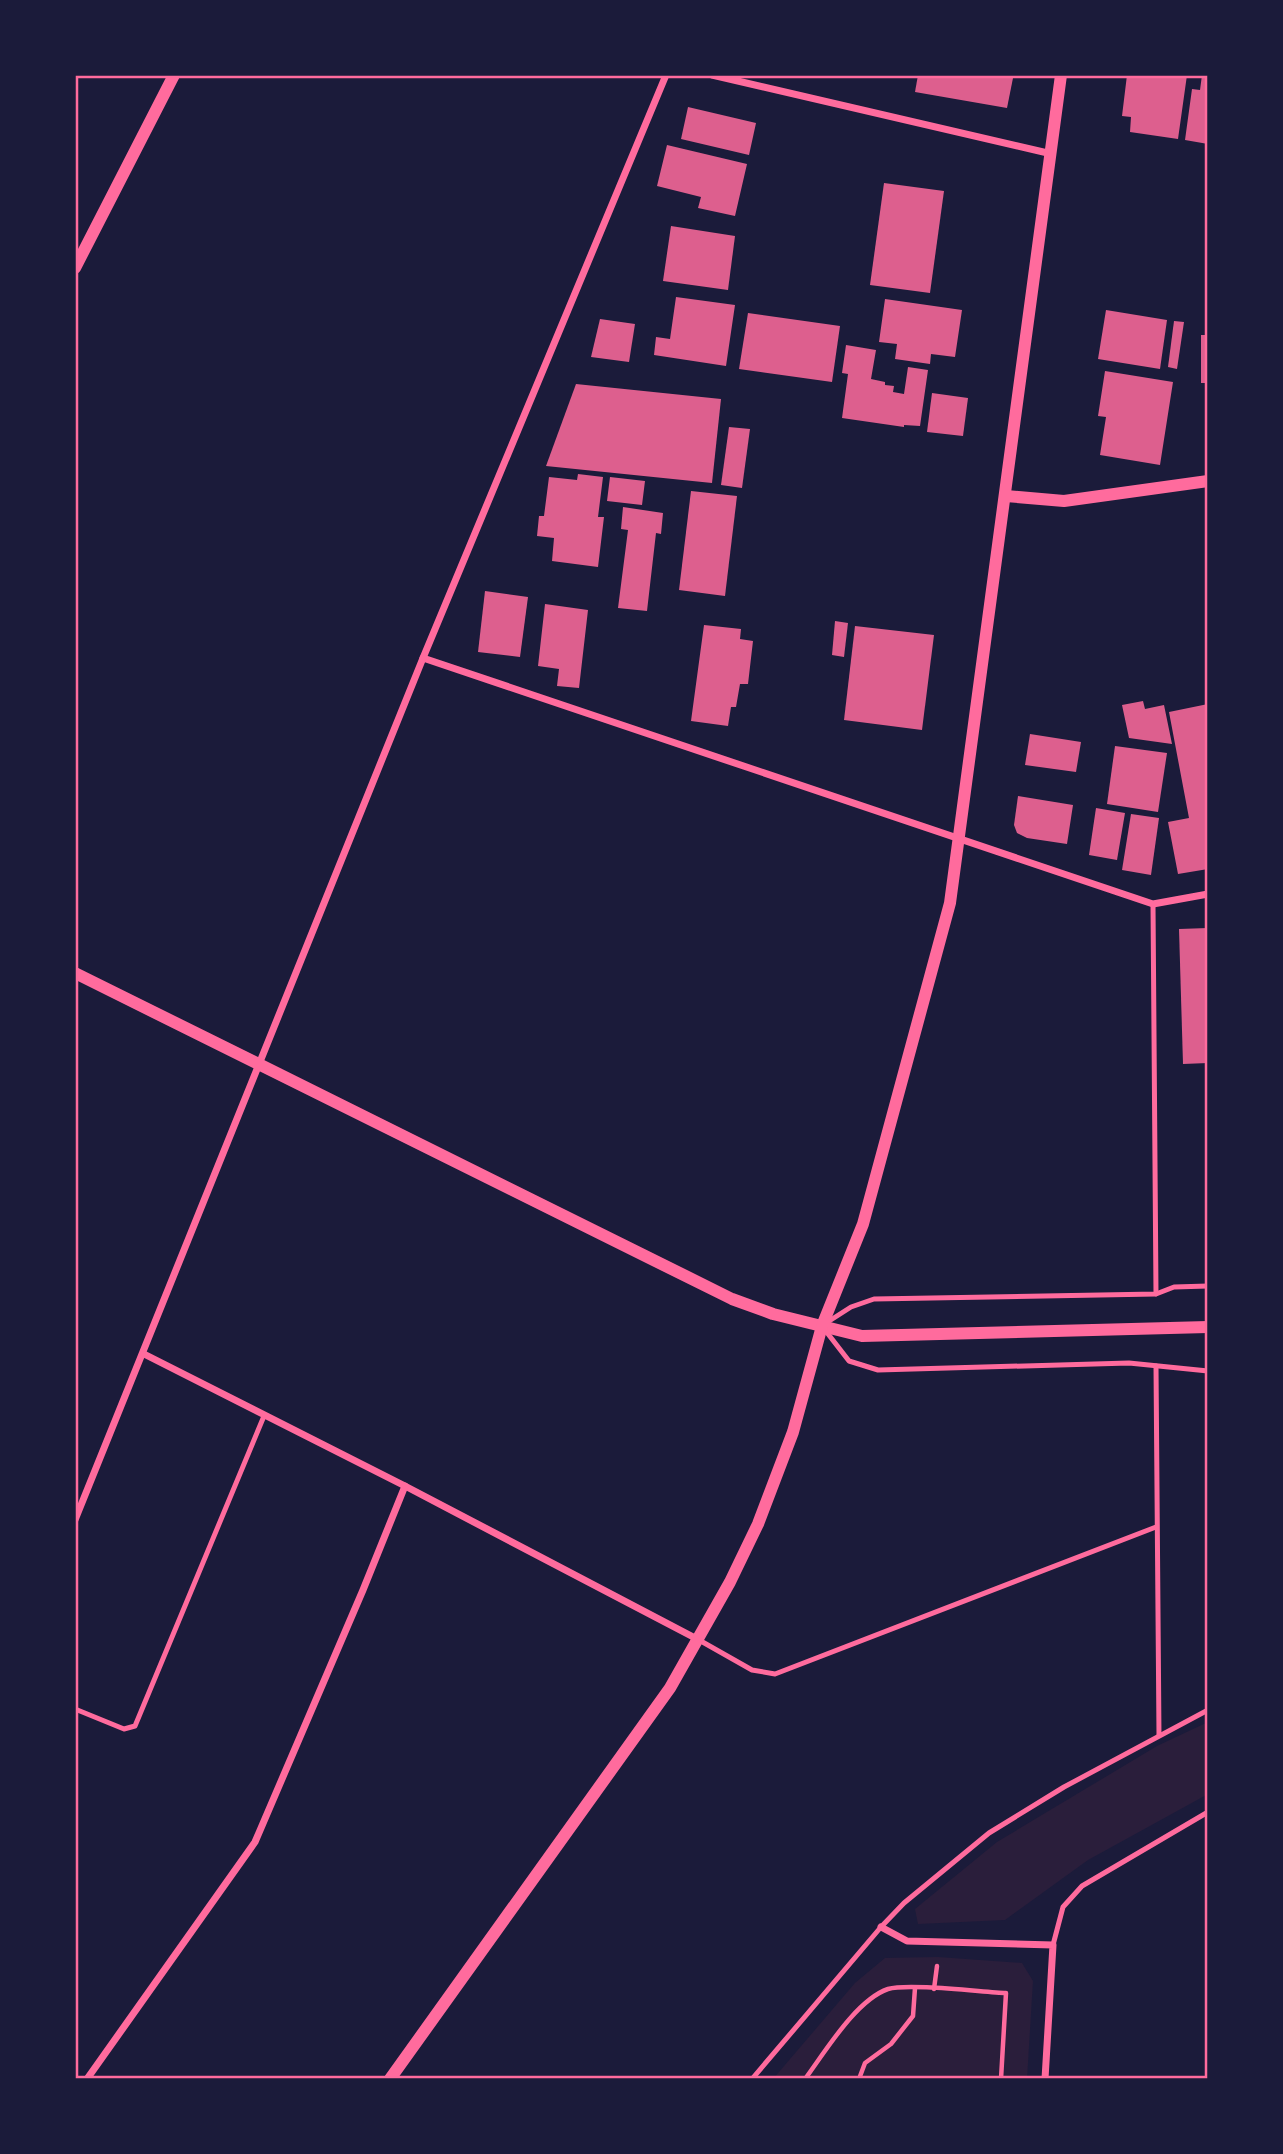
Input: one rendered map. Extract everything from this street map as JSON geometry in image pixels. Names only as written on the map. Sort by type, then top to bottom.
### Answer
[{"type":"street","points":[[75,268],[174,75]]},
{"type":"street","points":[[75,1520],[422,658],[666,75]]},
{"type":"street","points":[[712,75],[1052,154]]},
{"type":"street","points":[[390,2079],[670,1688],[699,1640],[758,1524],[793,1432],[822,1326],[863,1224],[950,903],[1062,75]]},
{"type":"street","points":[[1006,496],[1064,501],[1208,481]]},
{"type":"street","points":[[422,658],[1153,904],[1208,894]]},
{"type":"street","points":[[75,973],[732,1299],[773,1314],[862,1336],[1208,1327]]},
{"type":"street","points":[[144,1354],[405,1486],[699,1640]]},
{"type":"street","points":[[87,2079],[255,1842],[405,1486]]},
{"type":"street","points":[[881,1927],[906,1941],[1053,1945],[1045,2079]]},
{"type":"lane","points":[[1153,904],[1156,1293]]},
{"type":"lane","points":[[1208,1286],[1174,1287],[1156,1293],[874,1299],[851,1307],[822,1326],[849,1361],[878,1370],[1129,1363],[1208,1371]]},
{"type":"lane","points":[[1156,1366],[1159,1735]]},
{"type":"lane","points":[[75,1709],[124,1729],[135,1726],[264,1416]]},
{"type":"lane","points":[[699,1640],[752,1670],[775,1674],[1157,1527]]},
{"type":"lane","points":[[752,2079],[904,1903],[989,1833],[1064,1787],[1208,1710]]},
{"type":"lane","points":[[1053,1945],[1063,1907],[1082,1886],[1208,1812]]},
{"type":"path","points":[[934,1989],[938,1957]]},
{"type":"path","points":[[859,2079],[865,2063],[891,2044],[912,2015],[915,1988]]},
{"type":"path","points":[[805,2079],[846,2022],[878,1995],[890,1989],[915,1988],[1006,1993],[1001,2079]]},
{"type":"shaded area","points":[[1208,1722],[1208,1794],[1088,1860],[1005,1920],[918,1924],[915,1909],[997,1842],[1157,1746]]},
{"type":"shaded area","points":[[938,1957],[1022,1963],[1033,1981],[1027,2079],[773,2079],[855,1983],[885,1958]]},
{"type":"building","points":[[918,75],[997,75],[1013,78],[1007,108],[915,92]]},
{"type":"building","points":[[1127,75],[1187,75],[1178,139],[1130,132],[1131,117],[1122,116]]},
{"type":"building","points":[[1202,75],[1208,75],[1208,144],[1185,140],[1192,89],[1200,90]]},
{"type":"building","points":[[688,107],[756,123],[749,155],[681,139]]},
{"type":"building","points":[[667,145],[747,164],[735,216],[698,208],[701,197],[657,186]]},
{"type":"building","points":[[884,183],[944,191],[930,293],[870,285]]},
{"type":"building","points":[[671,226],[735,236],[728,290],[663,281]]},
{"type":"building","points":[[676,297],[735,305],[726,366],[654,355],[656,337],[670,339]]},
{"type":"building","points":[[885,299],[962,310],[955,357],[931,354],[930,364],[895,359],[897,344],[879,342]]},
{"type":"building","points":[[1106,310],[1167,320],[1160,369],[1098,359]]},
{"type":"building","points":[[748,313],[840,326],[832,382],[739,369]]},
{"type":"building","points":[[600,319],[635,324],[629,362],[591,357]]},
{"type":"building","points":[[1174,321],[1184,322],[1177,369],[1168,367]]},
{"type":"building","points":[[1201,335],[1208,335],[1208,383],[1201,383]]},
{"type":"building","points":[[846,345],[876,350],[871,379],[894,386],[893,392],[904,394],[908,367],[928,370],[920,426],[904,427],[842,418],[848,374],[842,373]]},
{"type":"building","points":[[1105,371],[1173,382],[1160,465],[1100,455],[1106,417],[1098,416]]},
{"type":"building","points":[[576,384],[721,399],[712,483],[546,466]]},
{"type":"building","points":[[932,393],[968,398],[963,436],[927,432]]},
{"type":"building","points":[[729,427],[750,429],[742,488],[721,485]]},
{"type":"building","points":[[578,474],[603,477],[598,517],[604,517],[598,567],[552,561],[554,538],[537,536],[539,516],[544,516],[549,477],[577,480]]},
{"type":"building","points":[[610,477],[645,481],[642,505],[607,501]]},
{"type":"building","points":[[691,491],[737,496],[725,596],[679,590]]},
{"type":"building","points":[[623,507],[663,513],[661,534],[656,533],[647,611],[618,608],[628,530],[621,529]]},
{"type":"building","points":[[485,591],[528,597],[520,657],[478,652]]},
{"type":"building","points":[[545,604],[588,610],[579,688],[557,686],[559,669],[538,666]]},
{"type":"building","points":[[835,621],[848,623],[844,657],[832,655]]},
{"type":"building","points":[[704,625],[741,629],[740,639],[753,641],[748,684],[740,684],[736,707],[731,707],[728,726],[691,721]]},
{"type":"building","points":[[855,626],[934,635],[922,730],[844,720]]},
{"type":"building","points":[[1143,701],[1145,709],[1164,705],[1172,744],[1129,738],[1122,705]]},
{"type":"building","points":[[1208,704],[1208,869],[1178,874],[1168,822],[1189,818],[1169,712]]},
{"type":"building","points":[[1030,734],[1081,742],[1076,772],[1025,765]]},
{"type":"building","points":[[1115,746],[1167,753],[1158,812],[1107,804]]},
{"type":"building","points":[[1018,796],[1073,805],[1067,844],[1027,838],[1017,833],[1014,825]]},
{"type":"building","points":[[1096,808],[1125,813],[1117,860],[1089,855]]},
{"type":"building","points":[[1131,814],[1159,818],[1151,875],[1122,870]]},
{"type":"building","points":[[1208,928],[1208,1063],[1183,1064],[1179,929]]}]
